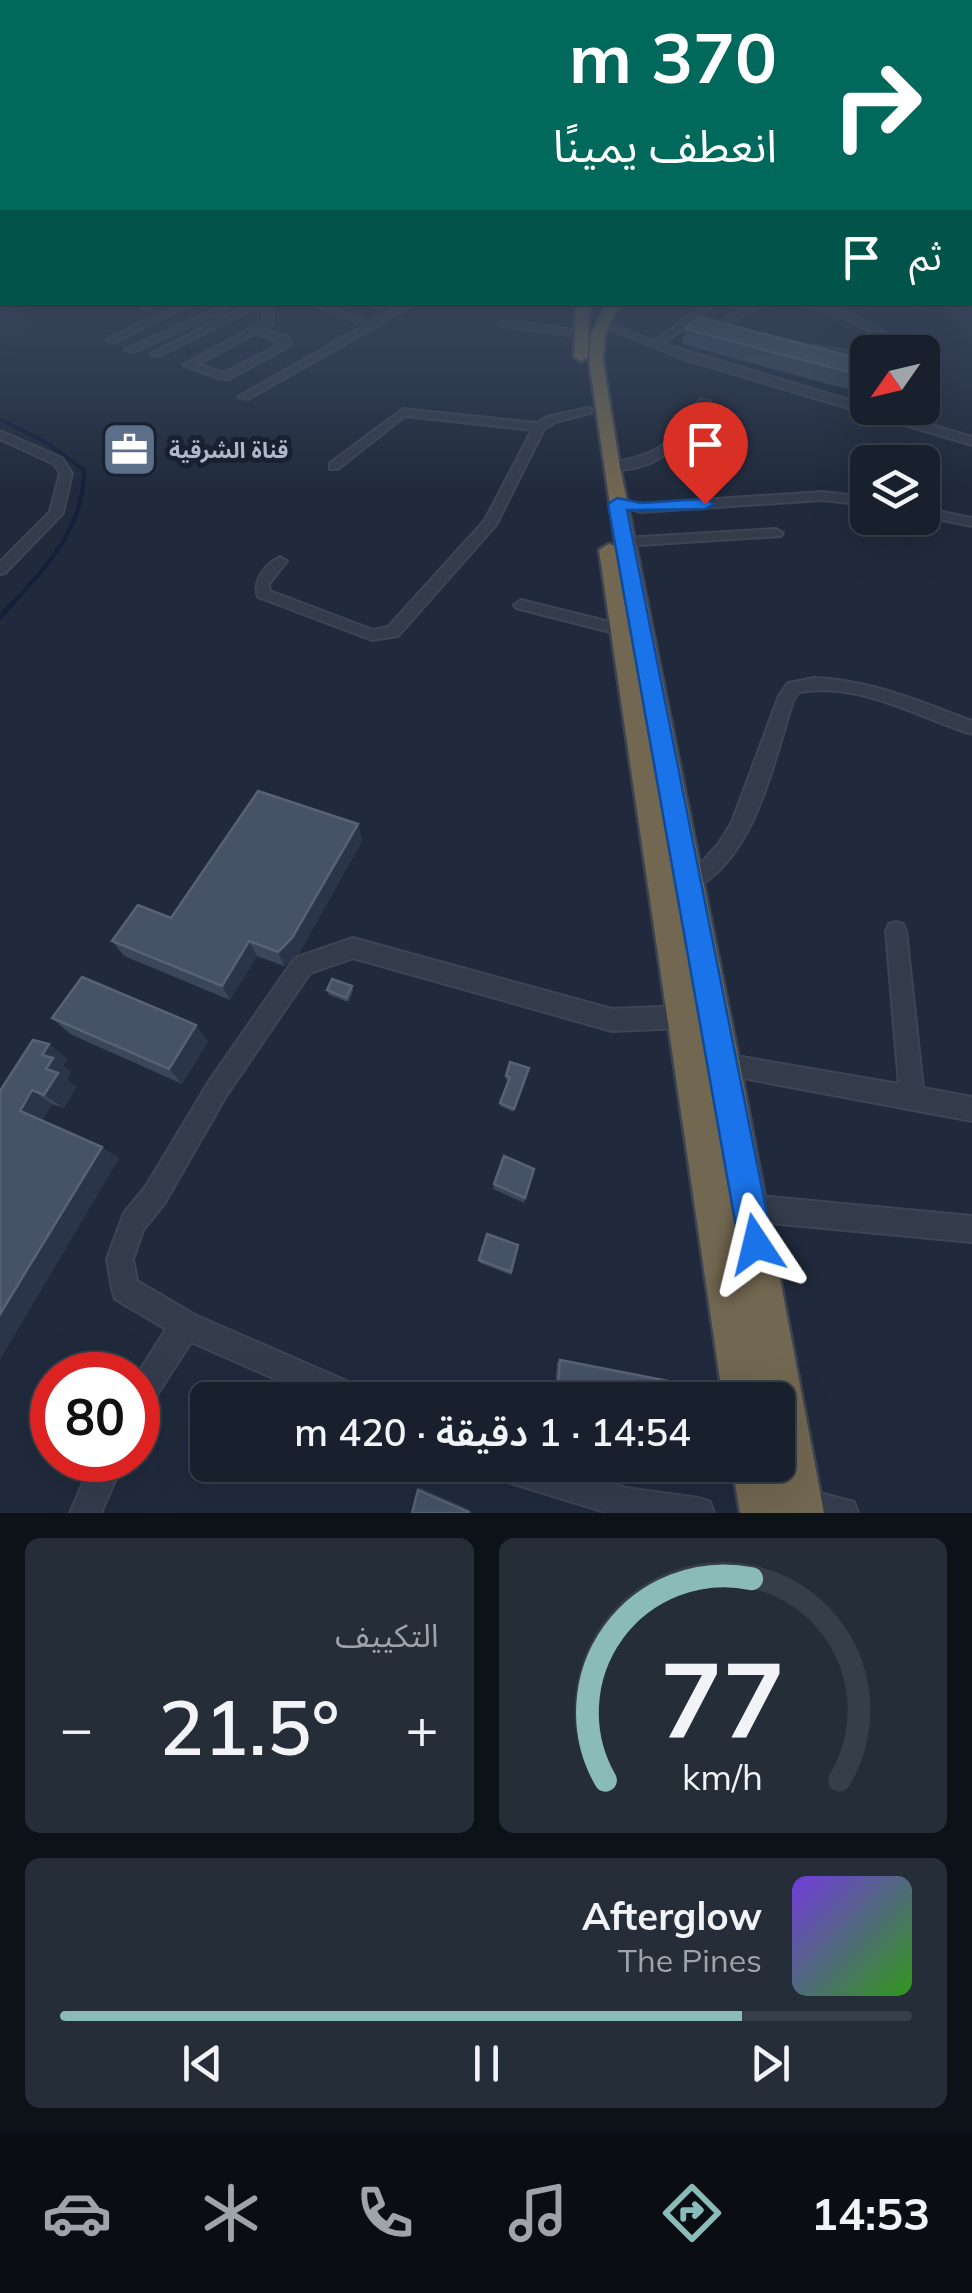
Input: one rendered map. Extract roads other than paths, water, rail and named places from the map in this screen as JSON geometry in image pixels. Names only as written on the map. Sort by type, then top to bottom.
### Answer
[{"type":"highway","points":[[593,352],[587,410],[741,1382]]},
{"type":"highway","points":[[596,352],[617,504],[749,1208],[788,1510]]},
{"type":"highway","points":[[767,1482],[788,1510]]},
{"type":"street","points":[[154,354],[159,352]]},
{"type":"street","points":[[214,352],[188,365],[225,377],[273,352]]},
{"type":"street","points":[[244,397],[325,352]]},
{"type":"street","points":[[682,352],[972,441]]},
{"type":"street","points":[[611,467],[664,456],[676,446],[704,402]]},
{"type":"street","points":[[280,561],[262,584],[264,594],[372,635],[393,632],[490,522],[539,427],[551,419],[587,410]]},
{"type":"street","points":[[334,466],[403,412],[539,427]]},
{"type":"street","points":[[0,435],[58,461],[66,473],[56,513],[0,570]]},
{"type":"street","points":[[617,504],[641,508],[822,496],[850,500]]},
{"type":"street","points":[[940,516],[972,522]]},
{"type":"street","points":[[624,542],[776,533]]},
{"type":"street","points":[[521,605],[622,630]]},
{"type":"street","points":[[689,884],[706,874],[734,844],[785,700],[794,687],[815,681],[867,692],[972,728]]},
{"type":"street","points":[[896,930],[912,1097]]},
{"type":"street","points":[[316,1382],[185,1325],[125,1289],[120,1259],[133,1222],[155,1195],[218,1088],[304,965],[352,948],[612,1020],[683,1017]]},
{"type":"street","points":[[724,1066],[972,1109]]},
{"type":"street","points":[[749,1208],[972,1229]]},
{"type":"street","points":[[160,1364],[185,1325]]},
{"type":"street","points":[[85,1513],[99,1482]]},
{"type":"street","points":[[557,1482],[626,1503],[700,1513]]},
{"type":"street","points":[[788,1510],[843,1513]]},
{"type":"waterway","points":[[0,419],[6,422]]},
{"type":"waterway","points":[[6,422],[10,424]]},
{"type":"waterway","points":[[6,422],[47,443],[84,470],[71,528],[50,560],[10,606]]},
{"type":"waterway","points":[[0,617],[13,603]]},
{"type":"place","name":"قناة الشرقية","points":[[130,450]]}]
